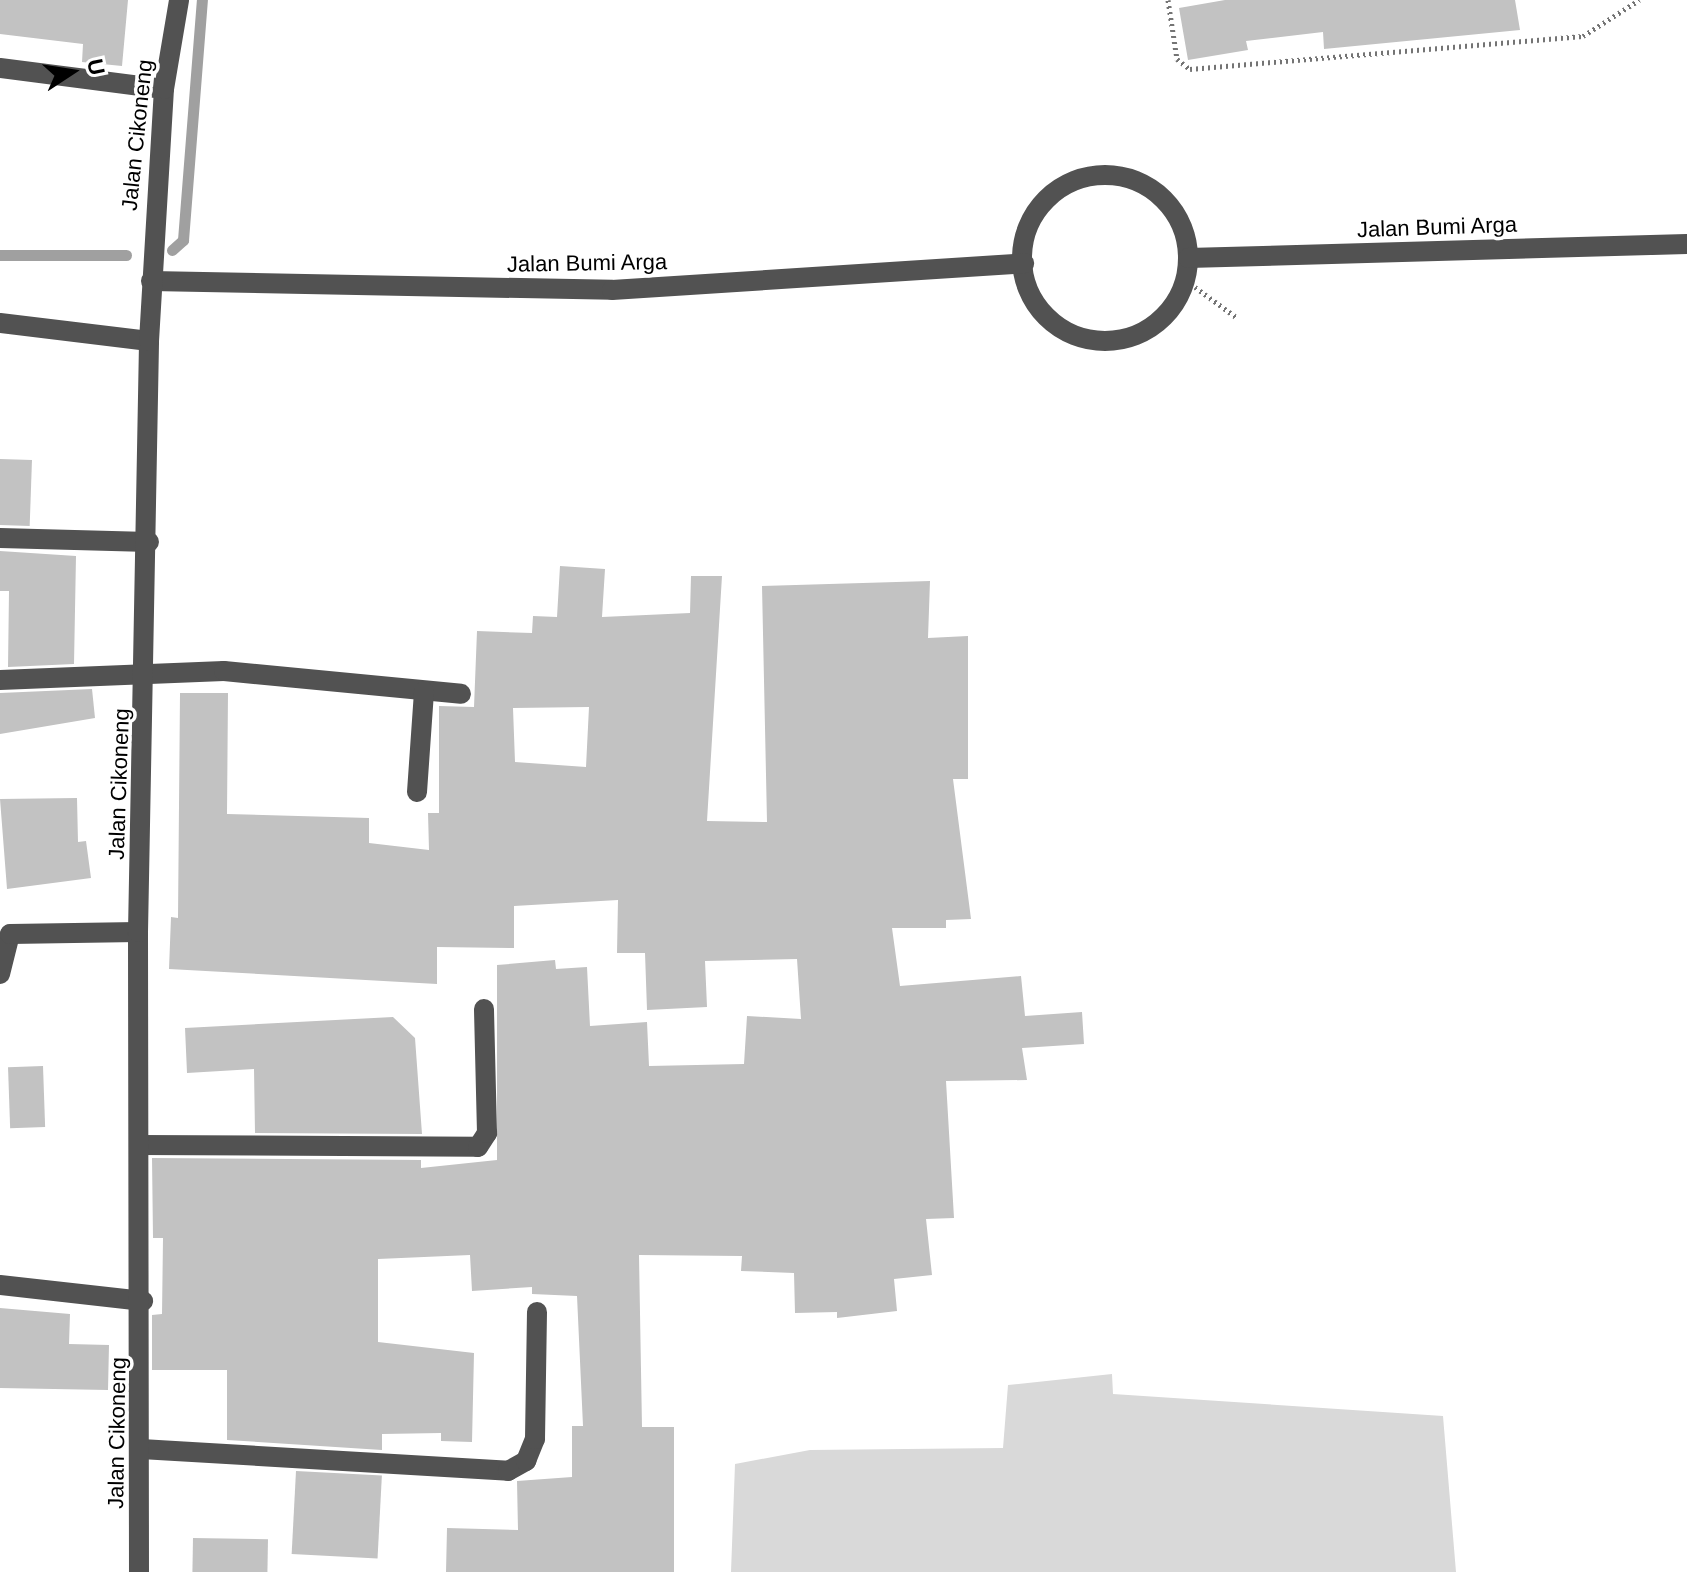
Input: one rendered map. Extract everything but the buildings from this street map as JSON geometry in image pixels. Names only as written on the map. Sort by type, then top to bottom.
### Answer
[{"type":"street","name":"Jalan Cikoneng","points":[[139,1572],[143,1301],[138,932],[147,673],[149,341],[164,89],[179,0]]},
{"type":"street","points":[[0,68],[164,89]]},
{"type":"street","points":[[1114,175],[1163,198],[1179,219],[1188,258],[1185,281],[1155,325],[1105,342],[1054,324],[1036,304],[1024,263],[1028,227],[1042,203],[1063,186],[1114,175]]},
{"type":"street","name":"Jalan Bumi Arga","points":[[1188,258],[1687,244]]},
{"type":"street","name":"Jalan Bumi Arga","points":[[151,281],[612,290],[1024,263]]},
{"type":"street","points":[[0,323],[149,341]]},
{"type":"street","points":[[0,538],[149,542]]},
{"type":"street","points":[[0,680],[224,671],[461,694]]},
{"type":"street","points":[[417,792],[424,691]]},
{"type":"street","points":[[0,974],[10,934],[138,932]]},
{"type":"street","points":[[139,1145],[478,1147],[487,1133],[484,1009]]},
{"type":"street","points":[[0,1285],[143,1301]]},
{"type":"street","points":[[141,1449],[508,1471],[526,1461],[535,1439],[537,1312]]},
{"type":"path","points":[[1168,0],[1177,59],[1190,69],[1583,36],[1639,0]]},
{"type":"path","points":[[1185,281],[1236,317]]},
{"type":"shaded area","points":[[1112,1374],[1113,1394],[1443,1416],[1456,1572],[731,1572],[735,1464],[810,1450],[1003,1448],[1008,1385]]},
{"type":"waterway","points":[[172,250],[183,240],[202,0]]},
{"type":"waterway","points":[[0,255],[126,255]]}]
